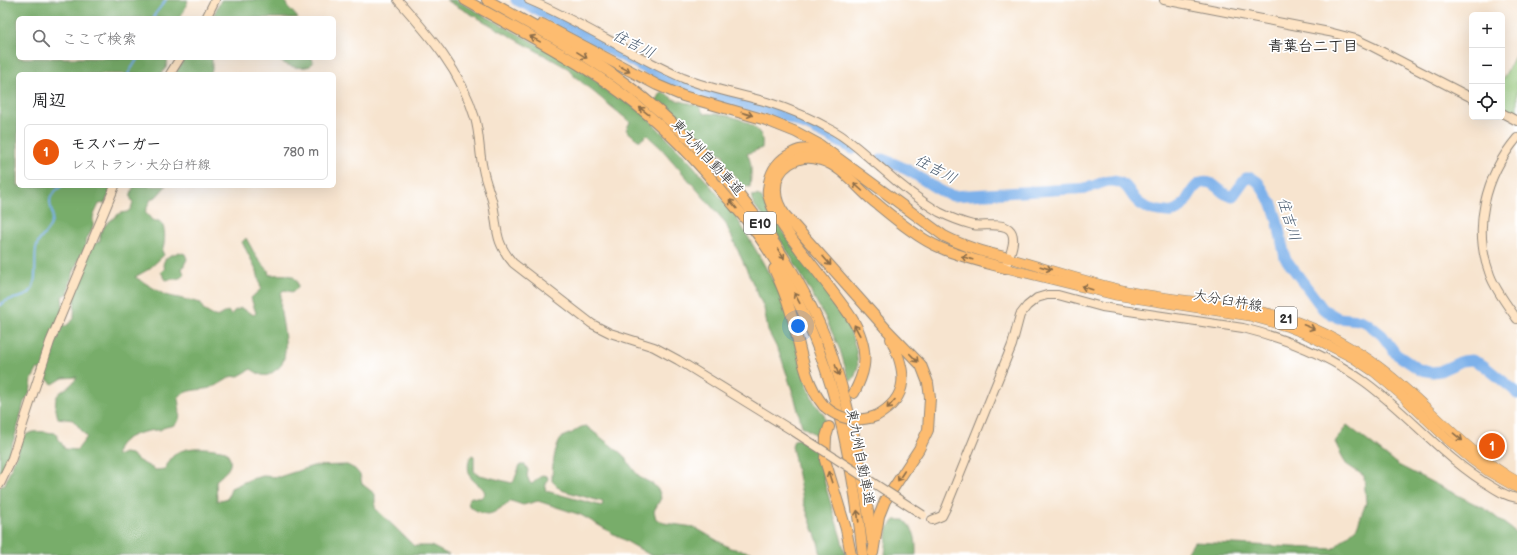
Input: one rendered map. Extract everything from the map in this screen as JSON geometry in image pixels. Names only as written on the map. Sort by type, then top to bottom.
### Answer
[{"type":"highway","name":"東九州自動車道","points":[[465,0],[558,52],[606,82],[647,113],[702,167],[758,235],[792,290],[820,350],[832,386],[848,454],[858,508],[870,554]]},
{"type":"highway","name":"東九州自動車道","points":[[487,0],[566,45],[610,73],[650,103],[686,135],[733,188],[762,225],[811,304],[829,347],[839,377],[856,443],[866,493],[870,554]]},
{"type":"highway","points":[[491,0],[555,30],[657,85],[683,96],[766,120],[796,132],[820,145],[944,236],[961,245],[982,252],[1009,258]]},
{"type":"highway","points":[[854,393],[862,378],[864,364],[865,353],[861,336],[850,315],[775,214],[768,192],[770,176],[776,165],[784,157],[796,151],[807,149],[819,151],[857,171]]},
{"type":"highway","points":[[870,554],[879,516],[885,501],[919,448],[928,430],[930,415],[928,383],[921,365],[887,330],[819,252],[791,223],[782,210],[777,199],[776,183],[782,171],[793,161],[810,157],[822,160],[838,169],[871,199],[921,238],[953,253],[1005,268]]},
{"type":"highway","points":[[758,235],[772,264],[790,309],[810,380],[816,395],[824,406],[836,415],[846,419],[861,420],[876,416],[893,404],[900,391],[903,378],[902,366],[898,352],[887,330]]},
{"type":"highway","points":[[829,427],[826,437],[825,460],[846,529],[851,555]]},
{"type":"main road","name":"大分臼杵線","points":[[1009,258],[1143,294],[1257,310],[1286,318],[1324,333],[1377,365],[1473,450],[1492,465],[1517,481]]},
{"type":"main road","name":"大分臼杵線","points":[[1005,268],[1120,296],[1249,316],[1288,327],[1306,334],[1353,358],[1374,372],[1472,460],[1517,488]]},
{"type":"street","points":[[207,16],[215,0]]},
{"type":"street","points":[[398,0],[430,37],[457,75],[466,91],[477,125],[482,165],[493,205],[498,240],[512,263],[592,324],[610,333],[654,347],[678,360],[793,431],[923,515]]},
{"type":"street","points":[[529,0],[567,17],[619,47],[656,66],[684,78],[704,86],[774,104],[835,131],[856,145],[888,174],[940,212],[957,220],[973,225],[1001,226],[1008,228],[1013,238],[1009,258],[1005,268]]},
{"type":"street","points":[[1164,0],[1349,37],[1373,46],[1469,96]]},
{"type":"street","points":[[171,72],[179,60]]},
{"type":"street","points":[[1505,115],[1517,121]]},
{"type":"street","points":[[1517,138],[1501,159],[1490,182],[1484,205],[1482,229],[1484,252],[1490,275],[1501,297],[1517,319]]},
{"type":"street","points":[[0,484],[11,461],[50,342],[114,188]]},
{"type":"street","points":[[932,520],[942,516],[949,501],[1012,345],[1020,315],[1027,306],[1037,298],[1052,294],[1102,307],[1243,328],[1263,333],[1310,350],[1328,359],[1365,382],[1384,397],[1468,472],[1502,493],[1517,498]]},
{"type":"green space","points":[[0,0],[188,0],[180,16],[16,16],[16,60],[168,60],[166,68],[163,72],[16,72],[16,188],[112,188],[105,203],[99,204],[93,217],[91,232],[85,241],[86,248],[74,270],[68,294],[62,296],[63,306],[59,325],[66,326],[74,319],[75,292],[83,268],[86,266],[92,245],[100,241],[100,234],[105,225],[120,213],[127,212],[131,209],[133,202],[131,192],[133,188],[164,188],[156,197],[151,199],[145,212],[152,220],[162,223],[164,231],[164,244],[162,251],[164,255],[149,269],[135,277],[165,295],[201,303],[203,310],[215,316],[219,316],[228,311],[231,315],[234,311],[241,308],[254,315],[256,313],[251,298],[261,289],[257,271],[242,242],[246,238],[257,258],[268,270],[269,275],[292,276],[297,283],[298,288],[292,292],[284,290],[281,293],[285,351],[282,364],[279,367],[267,375],[259,374],[251,369],[237,377],[232,376],[210,388],[193,390],[181,395],[178,398],[180,415],[178,422],[175,425],[160,430],[139,433],[126,439],[117,449],[117,456],[124,453],[131,454],[139,461],[156,470],[165,469],[173,456],[178,452],[192,448],[226,451],[229,456],[230,464],[227,471],[216,481],[217,501],[228,498],[231,488],[251,479],[263,476],[279,477],[313,466],[347,465],[355,469],[360,475],[362,484],[375,494],[375,508],[414,546],[431,546],[449,555],[0,555],[0,488],[5,484],[23,437],[26,434],[34,432],[55,433],[65,449],[77,450],[87,437],[73,420],[58,418],[56,408],[57,396],[73,383],[77,377],[63,378],[53,384],[38,368],[32,379],[30,393],[24,402],[0,483]]},
{"type":"green space","points":[[221,0],[285,0],[287,6],[296,16],[213,16]]},
{"type":"green space","points":[[446,0],[456,0],[570,62],[643,113],[690,162],[727,205],[735,215],[785,302],[805,379],[813,400],[824,415],[826,423],[824,432],[820,438],[802,426],[780,354],[768,331],[764,308],[725,222],[661,148],[647,135],[641,140],[638,140],[626,130],[630,122],[573,75],[569,69]]},
{"type":"green space","points":[[1517,52],[1517,114],[1505,108],[1505,75]]},
{"type":"green space","points":[[184,60],[212,60],[211,72],[176,72]]},
{"type":"green space","points":[[279,60],[313,61],[310,66],[301,68],[288,65]]},
{"type":"green space","points":[[662,91],[673,99],[699,106],[704,114],[719,114],[736,118],[757,129],[762,137],[762,148],[747,154],[751,165],[750,187],[742,186],[725,164],[723,154],[716,152],[715,146],[696,140],[692,127],[686,129],[656,102]]},
{"type":"green space","points":[[757,195],[761,197],[768,211],[836,302],[848,324],[856,349],[858,366],[854,379],[851,381],[849,380],[840,350],[825,317],[791,257],[768,222],[754,205],[752,196]]},
{"type":"green space","points":[[179,252],[185,254],[187,259],[182,269],[184,274],[180,278],[166,280],[161,272],[165,268],[163,265],[165,259]]},
{"type":"green space","points":[[1347,425],[1398,465],[1485,509],[1517,533],[1517,555],[1186,555],[1194,542],[1333,549],[1357,527],[1366,503],[1364,476],[1346,464],[1335,442]]},
{"type":"green space","points":[[586,426],[622,454],[639,477],[653,484],[659,491],[661,498],[654,511],[656,519],[664,523],[694,527],[730,548],[764,555],[650,555],[581,515],[538,501],[523,505],[511,501],[496,511],[487,514],[476,511],[469,506],[468,501],[471,497],[481,498],[485,493],[470,477],[468,463],[472,455],[474,456],[474,471],[476,474],[512,483],[520,465],[525,465],[528,470],[527,476],[530,483],[532,484],[542,475],[547,476],[546,491],[602,506],[603,502],[561,490],[552,481],[554,457],[561,439],[564,436]]},
{"type":"green space","points":[[799,439],[818,452],[821,457],[825,484],[846,555],[821,555],[818,542],[804,504],[792,446],[794,440]]},
{"type":"green space","points":[[895,520],[904,520],[911,528],[915,540],[916,555],[885,555],[888,528]]},
{"type":"waterway","points":[[154,16],[166,0]]},
{"type":"waterway","name":"住吉川","points":[[516,0],[557,20],[636,64],[677,83],[701,92],[764,109],[786,117],[853,149]]},
{"type":"waterway","points":[[129,72],[137,60]]},
{"type":"waterway","name":"住吉川","points":[[882,159],[913,173],[937,189],[953,196],[1082,189],[1109,181],[1114,181],[1124,185],[1135,199],[1143,206],[1152,210],[1169,212],[1177,210],[1181,207],[1197,185],[1201,183],[1210,183],[1225,194],[1233,196],[1246,178],[1252,178],[1258,182],[1272,204],[1277,219],[1285,258],[1323,309],[1338,318],[1360,320],[1367,323],[1382,335],[1396,354],[1420,370],[1433,372],[1440,371],[1462,361],[1472,360],[1483,365],[1517,394]]},
{"type":"waterway","points":[[0,305],[7,300],[23,297],[30,292],[35,278],[35,254],[37,246],[50,226],[52,220],[50,205],[51,196],[59,188]]},
{"type":"place","name":"モスバーガー","points":[[1492,446]]},
{"type":"district","name":"青葉台二丁目","points":[[1313,46]]}]
